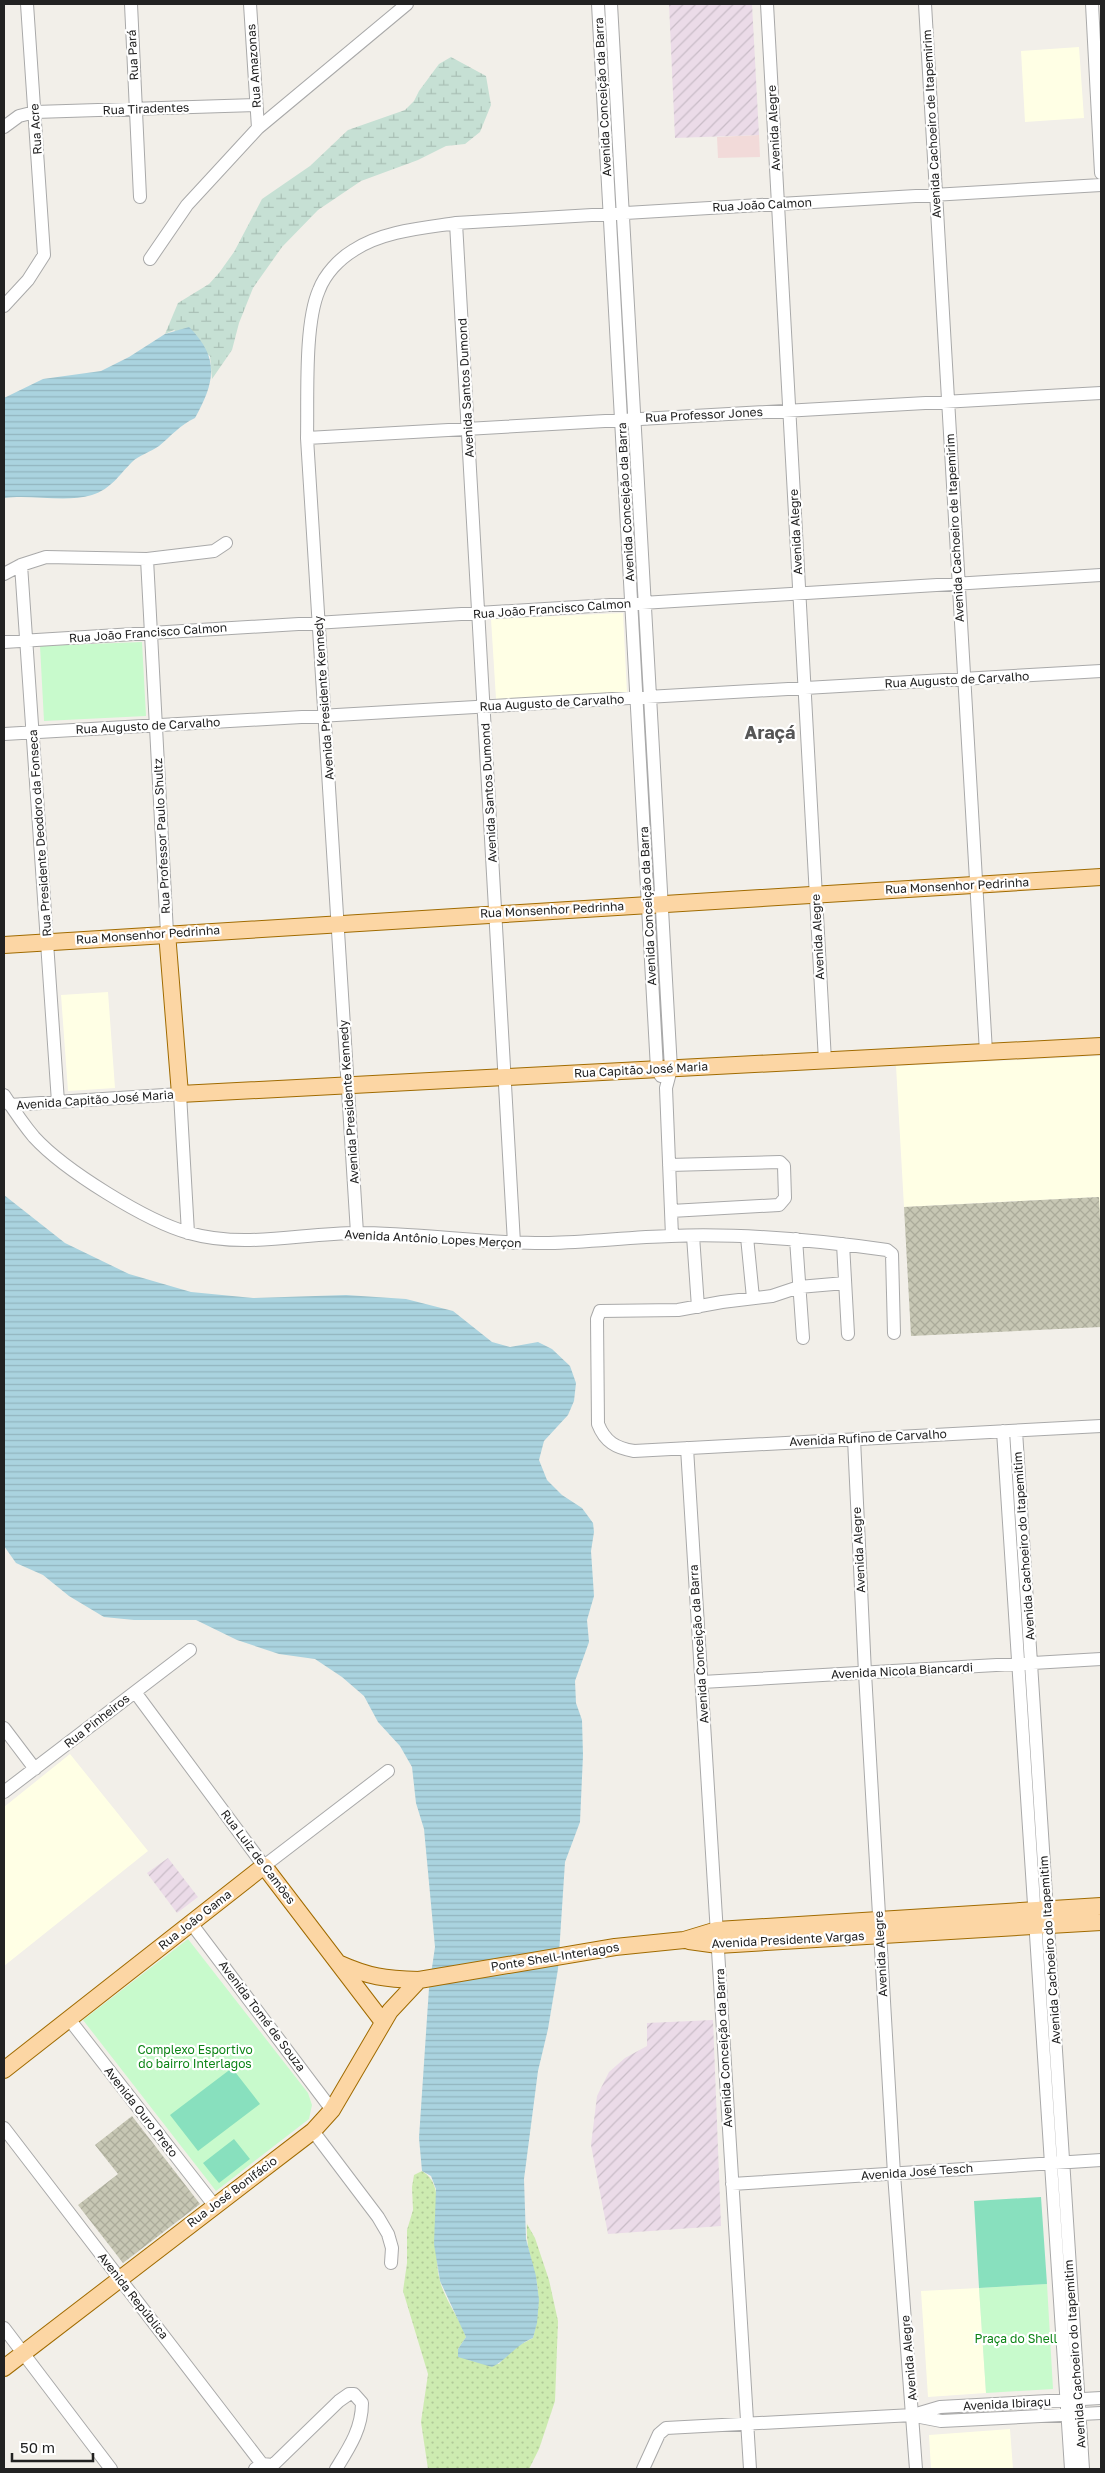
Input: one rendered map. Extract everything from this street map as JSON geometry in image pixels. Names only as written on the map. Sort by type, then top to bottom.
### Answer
[{"type":"main road","name":"Rua Monsenhor Pedrinha","points":[[4,945],[167,933],[1101,877]]},
{"type":"main road","name":"Rua Professor Paulo Shultz","points":[[167,933],[180,1094]]},
{"type":"main road","name":"Rua Capitão José Maria","points":[[180,1094],[1101,1046]]},
{"type":"main road","name":"Rua João Gama","points":[[4,2070],[264,1866]]},
{"type":"main road","name":"Rua Luiz de Camões","points":[[264,1866],[383,2022]]},
{"type":"main road","name":"Avenida Presidente Vargas","points":[[1041,1918],[1101,1906]]},
{"type":"main road","name":"Avenida Presidente Vargas","points":[[684,1940],[1041,1918],[1101,1922]]},
{"type":"main road","name":"Ponte Shell-Interlagos","points":[[338,1963],[365,1975],[387,1979],[423,1979],[615,1947],[684,1940]]},
{"type":"main road","name":"Rua José Bonifácio","points":[[4,2368],[214,2205],[313,2131],[332,2110],[390,2011],[423,1979]]},
{"type":"street","name":"Rua Acre","points":[[4,306],[28,280],[44,255],[27,4]]},
{"type":"street","name":"Rua Pará","points":[[130,4],[140,197]]},
{"type":"street","name":"Rua Amazonas","points":[[250,4],[258,128]]},
{"type":"street","points":[[150,259],[187,205],[258,128],[407,4]]},
{"type":"street","name":"Avenida Conceição da Barra","points":[[598,4],[631,604],[637,698],[655,904]]},
{"type":"street","name":"Avenida Conceição da Barra","points":[[612,4],[650,697],[655,904],[666,1088],[672,1236]]},
{"type":"street","name":"Avenida Alegre","points":[[767,4],[825,1061]]},
{"type":"street","name":"Avenida Cachoeiro de Itapemirim","points":[[925,4],[986,1052]]},
{"type":"street","points":[[1092,4],[1098,68],[1101,173]]},
{"type":"street","name":"Rua Tiradentes","points":[[35,112],[256,105]]},
{"type":"street","points":[[4,128],[19,116],[35,112]]},
{"type":"street","name":"Rua João Calmon","points":[[423,228],[456,223],[1101,185]]},
{"type":"street","name":"Avenida Santos Dumond","points":[[456,223],[514,1243]]},
{"type":"street","name":"Avenida Presidente Kennedy","points":[[357,1233],[307,438],[311,318],[319,289],[332,269],[354,250],[381,238],[423,228]]},
{"type":"street","name":"Rua Professor Jones","points":[[307,438],[1101,392]]},
{"type":"street","points":[[4,574],[21,565],[56,557],[147,559],[214,551],[226,543]]},
{"type":"street","name":"Rua Professor Paulo Shultz","points":[[147,559],[167,933]]},
{"type":"street","name":"Rua Presidente Deodoro da Fonseca","points":[[21,565],[58,1102]]},
{"type":"street","name":"Rua João Francisco Calmon","points":[[4,642],[1101,575]]},
{"type":"street","name":"Rua Augusto de Carvalho","points":[[4,734],[1101,671]]},
{"type":"street","name":"Rua Professor Paulo Shultz","points":[[180,1094],[188,1233]]},
{"type":"street","name":"Avenida Capitão José Maria","points":[[7,1100],[58,1102],[180,1094]]},
{"type":"street","name":"Avenida Antônio Lopes Merçon","points":[[7,1100],[35,1138],[64,1162],[107,1193],[146,1215],[188,1233],[224,1240],[260,1241],[357,1233],[514,1243],[693,1236],[796,1238],[843,1244],[889,1251],[892,1254],[894,1333]]},
{"type":"street","points":[[669,1165],[777,1161],[784,1166],[785,1198],[782,1204],[671,1210]]},
{"type":"street","points":[[693,1236],[698,1307],[772,1296],[799,1287],[845,1283]]},
{"type":"street","points":[[747,1237],[753,1298]]},
{"type":"street","points":[[796,1238],[803,1338]]},
{"type":"street","points":[[843,1244],[848,1334]]},
{"type":"street","name":"Avenida Rufino de Carvalho","points":[[698,1307],[670,1311],[605,1309],[598,1314],[598,1424],[602,1434],[610,1442],[620,1448],[634,1451],[1101,1426]]},
{"type":"street","name":"Avenida Cachoeiro do Itapemitim","points":[[1016,1430],[1031,1663],[1041,1918]]},
{"type":"street","points":[[1003,1431],[1018,1664],[1041,1918],[1057,2163],[1073,2414],[1070,2469]]},
{"type":"street","name":"Avenida Alegre","points":[[854,1439],[865,1673],[894,2174],[916,2469]]},
{"type":"street","name":"Avenida Conceição da Barra","points":[[687,1448],[750,2469]]},
{"type":"street","name":"Rua Pinheiros","points":[[4,1792],[190,1650]]},
{"type":"street","name":"Avenida Nicola Biancardi","points":[[702,1682],[1101,1659]]},
{"type":"street","name":"Rua Luiz de Camões","points":[[135,1692],[264,1866]]},
{"type":"street","points":[[4,1728],[35,1769]]},
{"type":"street","name":"Rua João Gama","points":[[264,1866],[388,1771]]},
{"type":"street","name":"Avenida Tomé de Souza","points":[[191,1923],[332,2110]]},
{"type":"street","name":"Avenida Ouro Preto","points":[[69,2019],[214,2205]]},
{"type":"street","name":"Avenida República","points":[[4,2128],[268,2467]]},
{"type":"street","points":[[313,2131],[378,2217],[388,2234],[392,2248],[391,2263]]},
{"type":"street","name":"Avenida José Tesch","points":[[732,2184],[1101,2160]]},
{"type":"street","points":[[4,2328],[112,2469]]},
{"type":"street","points":[[268,2467],[339,2401],[348,2394],[354,2394],[362,2403],[362,2418],[354,2440],[336,2469]]},
{"type":"street","name":"Avenida Ibiraçu","points":[[643,2469],[662,2430],[747,2422],[913,2415],[940,2407],[1101,2398]]},
{"type":"street","name":"Avenida Ibiraçu","points":[[913,2415],[941,2421],[1101,2412]]},
{"type":"street","name":"Avenida Cachoeiro do Itapemitim","points":[[1073,2414],[1083,2469]]},
{"type":"shaded area","points":[[669,4],[752,4],[759,135],[675,138]]},
{"type":"shaded area","points":[[1079,47],[1084,118],[1025,122],[1021,51]]},
{"type":"shaded area","points":[[759,135],[760,157],[718,158],[717,137]]},
{"type":"shaded area","points":[[623,613],[627,693],[496,699],[491,619]]},
{"type":"shaded area","points":[[108,992],[115,1088],[68,1091],[61,995]]},
{"type":"shaded area","points":[[1101,1056],[1101,1241],[1098,1197],[904,1207],[896,1066]]},
{"type":"shaded area","points":[[1099,1197],[1101,1327],[911,1336],[904,1207]]},
{"type":"shaded area","points":[[70,1754],[148,1851],[4,1966],[4,1807]]},
{"type":"shaded area","points":[[168,1858],[198,1897],[177,1913],[147,1873]]},
{"type":"shaded area","points":[[713,2020],[721,2226],[608,2234],[591,2145],[597,2096],[609,2072],[625,2058],[647,2046],[647,2023]]},
{"type":"shaded area","points":[[132,2116],[200,2204],[123,2263],[78,2205],[118,2174],[95,2145]]},
{"type":"shaded area","points":[[979,2288],[986,2393],[928,2397],[921,2291]]},
{"type":"shaded area","points":[[1010,2429],[1013,2469],[931,2469],[929,2435]]},
{"type":"green space","points":[[451,57],[486,76],[491,105],[480,132],[465,144],[446,146],[418,160],[361,181],[318,210],[282,247],[253,288],[239,323],[232,350],[212,379],[210,356],[174,330],[165,334],[178,303],[209,284],[219,273],[234,252],[262,199],[310,166],[348,130],[405,110],[414,101],[439,64]]},
{"type":"green space","points":[[142,642],[146,716],[44,721],[40,646]]},
{"type":"green space","name":"Complexo Esportivo do bairro Interlagos","points":[[188,1939],[308,2093],[312,2105],[309,2119],[216,2191],[83,2020]]},
{"type":"green space","points":[[232,2068],[260,2104],[198,2151],[170,2115]]},
{"type":"green space","points":[[234,2139],[250,2159],[219,2183],[203,2163]]},
{"type":"green space","points":[[422,2171],[429,2177],[436,2191],[437,2264],[439,2276],[445,2296],[466,2337],[458,2349],[468,2360],[499,2364],[512,2349],[533,2338],[537,2315],[538,2291],[529,2250],[527,2224],[535,2238],[549,2280],[558,2321],[555,2401],[539,2449],[529,2469],[428,2469],[421,2422],[428,2374],[403,2291],[407,2263],[407,2230],[413,2210],[412,2187],[414,2175]]},
{"type":"green space","points":[[1041,2197],[1047,2284],[979,2288],[974,2201]]},
{"type":"green space","name":"Praça do Shell","points":[[1047,2284],[1053,2389],[986,2393],[979,2288]]},
{"type":"water","points":[[189,327],[206,349],[211,371],[207,393],[195,418],[180,427],[159,446],[135,460],[104,489],[92,495],[70,498],[4,498],[4,398],[43,379],[101,371],[129,357],[165,334]]},
{"type":"water","points":[[4,1195],[65,1243],[129,1274],[191,1292],[253,1298],[346,1295],[406,1299],[453,1311],[492,1342],[510,1347],[538,1342],[552,1349],[570,1366],[576,1383],[574,1401],[568,1415],[544,1441],[539,1460],[547,1480],[562,1495],[582,1508],[593,1523],[594,1532],[591,1551],[594,1596],[587,1620],[589,1642],[575,1681],[576,1703],[582,1720],[583,1755],[580,1822],[565,1862],[558,1969],[548,2029],[538,2071],[524,2179],[526,2239],[536,2276],[539,2300],[537,2323],[533,2338],[526,2341],[492,2367],[458,2357],[458,2349],[466,2337],[440,2281],[434,2244],[436,2189],[431,2176],[422,2171],[419,2138],[429,1988],[435,1947],[424,1829],[416,1803],[412,1767],[400,1746],[378,1722],[364,1696],[342,1677],[315,1659],[279,1654],[237,1640],[196,1620],[134,1620],[104,1617],[69,1596],[43,1575],[16,1563],[4,1546]]},
{"type":"district","name":"Araçá","points":[[770,733]]}]
